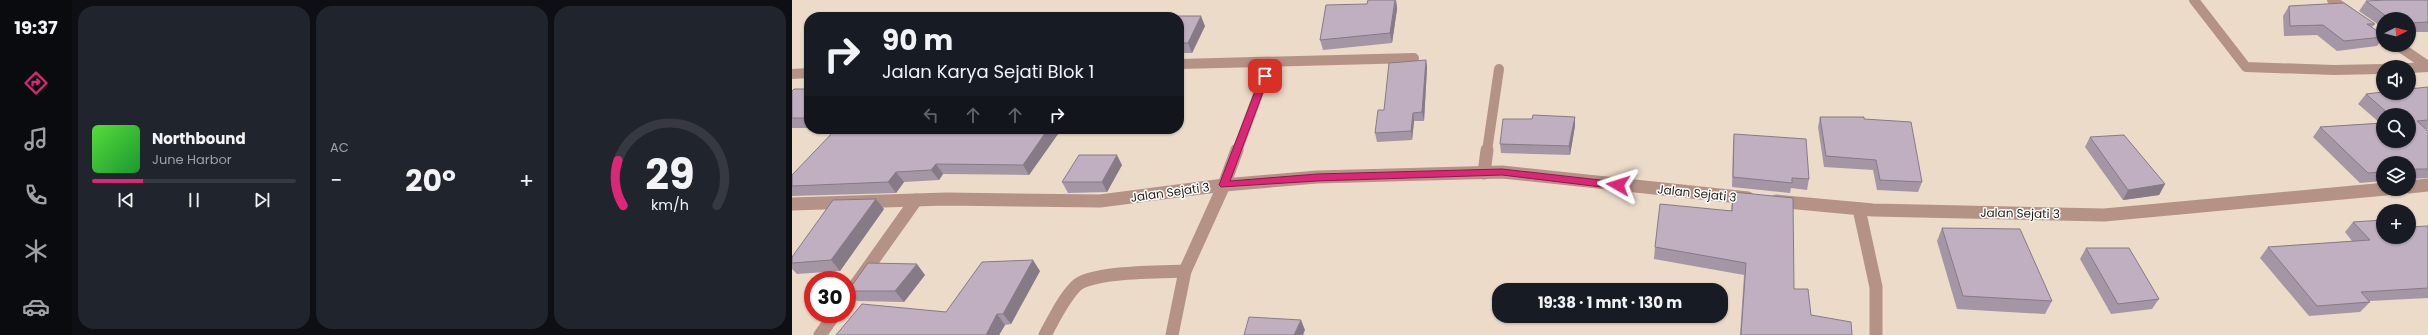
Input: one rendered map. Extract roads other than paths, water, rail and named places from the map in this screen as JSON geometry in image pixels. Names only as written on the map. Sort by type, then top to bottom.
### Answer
[{"type":"street","points":[[2194,0],[2246,67],[2334,70],[2376,69]]},
{"type":"street","points":[[2332,0],[2355,16]]},
{"type":"street","points":[[2406,52],[2428,67]]},
{"type":"street","points":[[1184,64],[1414,58]]},
{"type":"street","points":[[1172,335],[1185,271],[1224,185],[1270,62]]},
{"type":"street","points":[[2416,68],[2428,67]]},
{"type":"street","points":[[1484,173],[1499,69]]},
{"type":"street","points":[[792,74],[804,73]]},
{"type":"street","name":"Jalan Sejati 3","points":[[792,204],[916,200],[1100,201],[1224,185],[1317,177],[1502,172],[1859,209],[2104,215],[2376,190]]},
{"type":"street","points":[[2416,186],[2428,185]]},
{"type":"street","points":[[856,284],[916,200]]},
{"type":"street","points":[[1859,209],[1876,287],[1876,335]]},
{"type":"street","points":[[1045,335],[1063,303],[1080,282],[1100,277],[1185,271]]},
{"type":"street","points":[[820,335],[829,323]]}]
